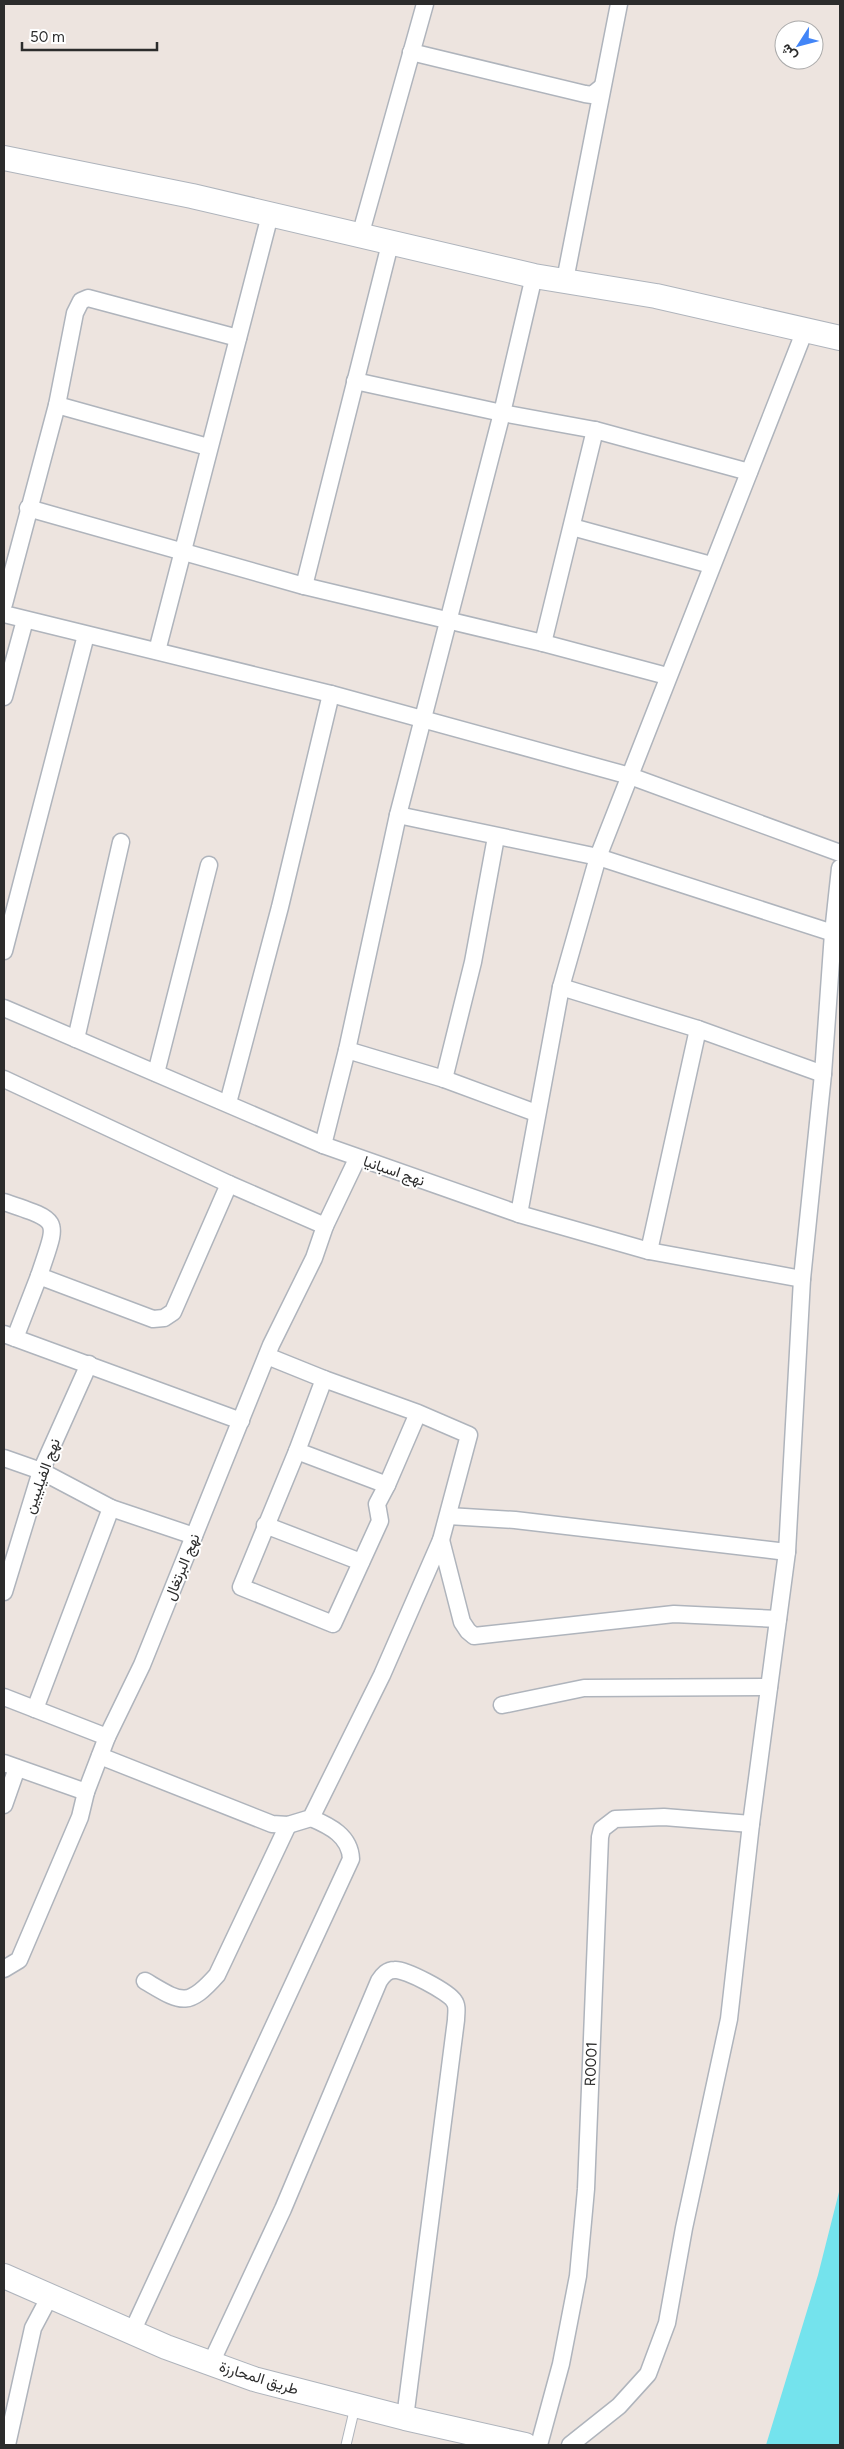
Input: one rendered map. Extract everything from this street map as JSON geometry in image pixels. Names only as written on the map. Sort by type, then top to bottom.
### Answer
[{"type":"street","points":[[360,236],[425,4]]},
{"type":"street","points":[[565,280],[619,4]]},
{"type":"street","points":[[410,52],[585,94],[592,95],[602,87]]},
{"type":"street","points":[[4,158],[192,196],[390,244],[534,276],[656,296],[840,338]]},
{"type":"street","points":[[157,651],[184,551],[208,447],[270,215]]},
{"type":"street","points":[[304,586],[390,244]]},
{"type":"street","points":[[323,1145],[347,1050],[398,815],[502,412],[534,276]]},
{"type":"street","points":[[4,604],[28,508],[57,405],[75,312],[84,299],[88,298],[238,338]]},
{"type":"street","points":[[519,1214],[560,987],[598,857],[667,676],[805,330]]},
{"type":"street","points":[[355,381],[595,430],[749,472]]},
{"type":"street","points":[[57,405],[208,447]]},
{"type":"street","points":[[542,643],[595,430]]},
{"type":"street","points":[[28,508],[304,586],[542,643],[667,676]]},
{"type":"street","points":[[572,527],[711,565]]},
{"type":"street","points":[[4,614],[331,694],[630,776],[840,853]]},
{"type":"street","points":[[4,697],[25,620]]},
{"type":"street","points":[[4,951],[86,634]]},
{"type":"street","points":[[228,1103],[280,907],[331,694]]},
{"type":"street","points":[[398,815],[598,857],[833,933]]},
{"type":"street","points":[[444,1079],[473,962],[496,837]]},
{"type":"street","points":[[76,1039],[121,842]]},
{"type":"street","points":[[156,1073],[209,865]]},
{"type":"street","points":[[570,2445],[619,2406],[648,2374],[667,2323],[684,2228],[729,2019],[751,1824],[787,1552],[802,1279],[823,1074],[833,933],[840,868]]},
{"type":"street","points":[[560,987],[698,1029],[823,1074]]},
{"type":"street","name":"نهج اسبانيا","points":[[4,1008],[357,1159],[519,1214],[649,1251],[802,1279]]},
{"type":"street","points":[[649,1251],[698,1029]]},
{"type":"street","points":[[347,1050],[444,1079],[536,1113]]},
{"type":"street","points":[[4,1079],[229,1184],[325,1226]]},
{"type":"street","name":"نهج البرتغال","points":[[4,1969],[19,1960],[80,1817],[86,1792],[107,1737],[142,1665],[267,1356],[314,1258],[325,1226],[357,1159]]},
{"type":"street","points":[[39,1276],[153,1319],[164,1318],[173,1312],[229,1184]]},
{"type":"street","points":[[4,1202],[42,1216],[52,1225],[53,1233],[39,1276],[9,1336],[241,1420]]},
{"type":"street","points":[[267,1356],[418,1413],[469,1435],[441,1540],[382,1675],[311,1818]]},
{"type":"street","name":"نهج الفيليبين","points":[[4,1592],[41,1471],[89,1364]]},
{"type":"street","points":[[324,1379],[297,1451],[241,1587],[333,1624],[380,1521],[377,1504],[418,1413]]},
{"type":"street","points":[[297,1451],[387,1485]]},
{"type":"street","points":[[4,1458],[41,1471],[111,1508],[194,1536]]},
{"type":"street","points":[[35,1709],[111,1508]]},
{"type":"street","points":[[448,1516],[515,1520],[787,1552]]},
{"type":"street","points":[[265,1525],[362,1562]]},
{"type":"street","points":[[441,1540],[462,1622],[468,1632],[474,1636],[674,1614],[778,1619]]},
{"type":"street","points":[[502,1705],[584,1688],[769,1687]]},
{"type":"street","points":[[4,1697],[107,1737]]},
{"type":"street","points":[[100,1756],[272,1824],[288,1825],[311,1818],[332,1827],[346,1842],[350,1849],[351,1859],[132,2332]]},
{"type":"street","points":[[4,1805],[10,1766],[86,1792]]},
{"type":"street","name":"R0001","points":[[539,2445],[561,2364],[578,2276],[586,2189],[600,1837],[602,1829],[615,1819],[664,1817],[751,1824]]},
{"type":"street","points":[[145,1981],[173,1998],[188,2000],[204,1990],[217,1975],[288,1825]]},
{"type":"street","points":[[211,2363],[283,2209],[379,1981],[383,1974],[394,1970],[404,1972],[450,1995],[456,2003],[456,2020],[405,2418]]},
{"type":"street","name":"طريق المحارزة","points":[[4,2276],[132,2332],[254,2378],[511,2444]]},
{"type":"street","points":[[7,2445],[33,2328],[50,2296]]},
{"type":"lane","points":[[346,2445],[356,2405]]},
{"type":"water","points":[[840,2188],[840,2445],[766,2445],[818,2275]]}]
